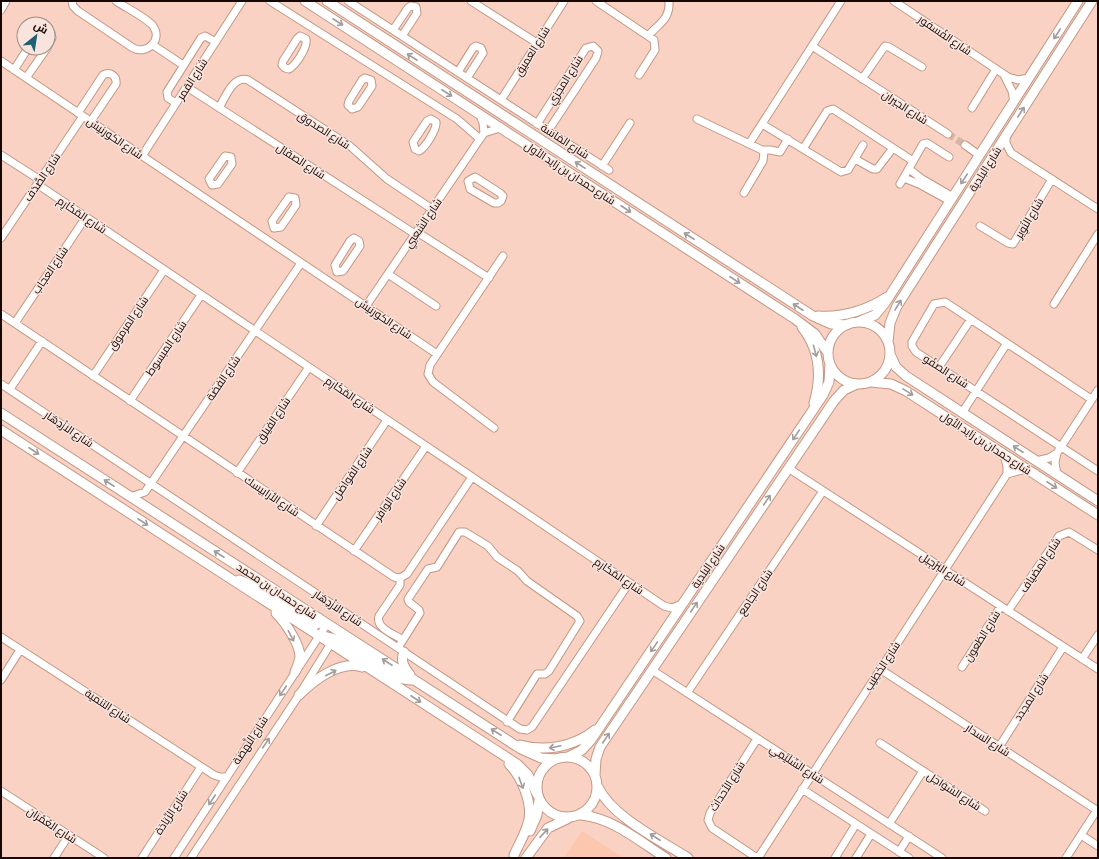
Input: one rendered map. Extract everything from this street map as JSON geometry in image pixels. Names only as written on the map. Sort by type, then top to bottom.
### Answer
[{"type":"main road","name":"شارع حمدان بن زايد الأول","points":[[305,1],[795,319],[815,334],[828,353]]},
{"type":"main road","name":"شارع حمدان بن زايد الأول","points":[[326,1],[813,316],[831,324],[847,325]]},
{"type":"main road","name":"شارع البلدية","points":[[858,322],[875,315],[890,295],[1078,1]]},
{"type":"main road","name":"شارع البلدية","points":[[888,342],[890,323],[897,306],[1092,1]]},
{"type":"main road","points":[[813,316],[833,317],[850,313],[874,304],[890,295]]},
{"type":"main road","points":[[795,319],[812,342],[818,362],[818,389],[810,414]]},
{"type":"main road","points":[[858,322],[867,323],[876,327],[888,342],[890,354],[889,361],[882,374],[871,382],[857,384],[841,378],[830,364],[828,353],[832,339],[836,333],[847,325],[858,322]]},
{"type":"main road","name":"شارع حمدان بن زايد الأول","points":[[890,354],[896,367],[906,376],[1098,501]]},
{"type":"main road","name":"شارع البلدية","points":[[568,757],[587,746],[827,389],[831,373],[830,364]]},
{"type":"main road","name":"شارع حمدان بن زايد الأول","points":[[871,382],[891,384],[906,391],[1098,515]]},
{"type":"main road","name":"شارع البلدية","points":[[595,775],[596,759],[600,747],[834,401],[844,390],[857,384]]},
{"type":"main road","name":"شارع حمدان بن محمد","points":[[1,413],[319,618],[327,624],[334,638],[380,676],[523,769],[531,780],[538,797]]},
{"type":"main road","name":"شارع حمدان بن محمد","points":[[1,430],[318,636],[334,638],[415,680],[535,756],[556,759]]},
{"type":"main road","points":[[232,580],[251,585],[314,625],[318,625],[320,623],[319,618]]},
{"type":"main road","points":[[268,604],[284,623],[298,650],[299,660],[295,672]]},
{"type":"main road","points":[[401,650],[403,664],[415,680]]},
{"type":"main road","points":[[299,695],[315,681],[344,666],[357,666],[380,676]]},
{"type":"main road","points":[[513,743],[541,749],[571,743],[583,738],[602,724]]},
{"type":"main road","points":[[498,753],[515,770],[519,777],[528,806],[529,820],[513,856]]},
{"type":"main road","points":[[513,856],[531,829],[537,815],[538,777],[545,766],[556,759],[568,757],[575,758],[587,764],[595,775],[597,786],[595,800],[592,806],[581,815]]},
{"type":"main road","points":[[597,786],[606,801],[616,811],[688,858]]},
{"type":"main road","points":[[538,797],[549,812],[555,816],[570,818]]},
{"type":"main road","points":[[526,858],[548,828],[570,818],[581,815],[596,817],[608,821],[666,858]]},
{"type":"street","points":[[1,9],[6,1]]},
{"type":"street","points":[[72,1],[73,6],[78,11],[133,48],[144,50],[153,45],[156,36],[153,27],[116,1]]},
{"type":"street","name":"شارع القمر","points":[[142,156],[242,1]]},
{"type":"street","points":[[270,1],[482,136]]},
{"type":"street","name":"شارع المَاسَة","points":[[348,1],[606,168],[630,123]]},
{"type":"street","points":[[471,1],[537,43]]},
{"type":"street","name":"شارع العميق","points":[[501,100],[564,1]]},
{"type":"street","points":[[596,1],[649,35],[654,40],[656,47],[638,75]]},
{"type":"street","points":[[649,35],[659,27],[667,14],[669,1]]},
{"type":"street","points":[[749,144],[841,1]]},
{"type":"street","name":"شارع الفُسفور","points":[[894,1],[1004,75],[1015,80],[1029,78]]},
{"type":"street","points":[[393,30],[408,8],[411,6],[416,7],[417,13],[402,36]]},
{"type":"street","points":[[304,37],[311,26]]},
{"type":"street","points":[[176,103],[168,98],[166,92],[202,36],[216,42]]},
{"type":"street","points":[[153,45],[183,65]]},
{"type":"street","points":[[458,72],[473,48],[476,46],[481,48],[483,53],[467,78]]},
{"type":"street","name":"شارع المجزي","points":[[537,124],[586,48],[592,46],[596,48],[598,51],[596,58],[548,131]]},
{"type":"street","name":"شارع الجيران","points":[[812,46],[948,134]]},
{"type":"street","points":[[862,79],[884,46],[889,47],[922,67]]},
{"type":"street","points":[[14,70],[23,56]]},
{"type":"street","points":[[26,78],[41,56]]},
{"type":"street","name":"شارع الكورنيش","points":[[1,62],[437,354]]},
{"type":"street","points":[[370,78],[376,68]]},
{"type":"street","points":[[972,108],[996,69]]},
{"type":"street","name":"شارع الصَّدَف","points":[[1,238],[38,182],[103,75],[113,75],[116,79],[116,84],[91,121]]},
{"type":"street","name":"شارع الفُسفور","points":[[1004,75],[1010,85],[1014,102]]},
{"type":"street","name":"شارع الصدوق","points":[[219,108],[235,82],[240,79],[245,79],[350,146],[387,179],[432,210]]},
{"type":"street","name":"شارع الصقال","points":[[187,87],[489,278]]},
{"type":"street","points":[[434,120],[441,109]]},
{"type":"street","points":[[803,149],[827,111],[831,109],[835,110],[913,161]]},
{"type":"street","points":[[480,115],[483,123],[482,136]]},
{"type":"street","points":[[509,119],[524,115]]},
{"type":"street","name":"شارع المَاسَة","points":[[524,115],[526,131]]},
{"type":"street","points":[[697,120],[764,151],[770,150],[780,152],[788,139]]},
{"type":"street","points":[[762,124],[841,172],[847,171],[863,145]]},
{"type":"street","points":[[482,136],[500,128]]},
{"type":"street","name":"شارع الشعبي","points":[[366,306],[482,136]]},
{"type":"street","points":[[1006,136],[1006,143],[1011,153],[1098,209]]},
{"type":"street","points":[[949,157],[926,143],[922,144],[902,181],[919,184],[951,199]]},
{"type":"street","points":[[965,145],[979,155]]},
{"type":"street","points":[[855,158],[873,169],[877,169],[893,148]]},
{"type":"street","points":[[744,193],[763,161],[764,151]]},
{"type":"street","points":[[994,156],[1000,153],[1011,153]]},
{"type":"street","name":"شارع المَكَارِم","points":[[1,155],[86,217],[664,606]]},
{"type":"street","points":[[908,169],[951,199]]},
{"type":"street","points":[[457,172],[469,180]]},
{"type":"street","points":[[474,177],[485,182],[500,192],[502,201],[494,203],[470,189],[468,183],[469,180],[474,177]]},
{"type":"street","name":"شارع النُوِير","points":[[980,226],[1008,243],[1014,244],[1052,179]]},
{"type":"street","points":[[204,197],[212,185]]},
{"type":"street","name":"شارع العجاب","points":[[15,323],[86,217]]},
{"type":"street","points":[[266,239],[274,228]]},
{"type":"street","points":[[1054,304],[1098,234]]},
{"type":"street","points":[[330,282],[337,272],[344,270],[360,244],[358,240],[354,238],[350,240],[335,265],[337,272]]},
{"type":"street","points":[[494,428],[430,379],[429,368],[503,256]]},
{"type":"street","name":"شارع الفضة","points":[[145,492],[301,263]]},
{"type":"street","name":"شارع المرموق","points":[[93,376],[164,270]]},
{"type":"street","points":[[388,274],[436,306]]},
{"type":"street","name":"شارع المبسوط","points":[[130,400],[201,295]]},
{"type":"street","name":"شارع الصفُو","points":[[1092,400],[945,302],[934,304],[912,342],[912,346],[916,352],[976,391],[1059,450],[1098,471]]},
{"type":"street","name":"شارع الأرابيسك","points":[[1,314],[390,576],[400,578]]},
{"type":"street","points":[[939,367],[971,319]]},
{"type":"street","points":[[10,389],[42,341]]},
{"type":"street","points":[[962,413],[1007,343]]},
{"type":"street","name":"شارع الفيلق","points":[[237,472],[309,367]]},
{"type":"street","name":"شارع الازْدِهَار","points":[[1,384],[507,722],[524,730],[532,727],[629,583]]},
{"type":"street","points":[[1057,475],[1055,462],[1059,450],[1098,390]]},
{"type":"street","name":"شارع الفواضل","points":[[316,526],[387,420]]},
{"type":"street","name":"شارع الوافر","points":[[354,551],[426,446]]},
{"type":"street","points":[[1036,461],[1049,458],[1059,450]]},
{"type":"street","points":[[1004,455],[1007,462],[1007,474],[1026,468]]},
{"type":"street","name":"شارع البَرْجِيل","points":[[788,468],[1098,669]]},
{"type":"street","name":"شارع الخَطِيب","points":[[758,858],[1007,474]]},
{"type":"street","points":[[403,640],[380,626],[378,620],[379,616],[400,585],[400,578],[407,574],[472,477]]},
{"type":"street","name":"شارع الجامع","points":[[687,693],[823,491]]},
{"type":"street","points":[[130,497],[145,492],[148,508]]},
{"type":"street","points":[[401,650],[403,640],[420,612],[409,602],[408,599],[428,569],[438,567],[459,532],[465,532],[488,546],[497,557],[518,571],[527,581],[577,616],[580,621],[549,671],[538,674],[507,722]]},
{"type":"street","name":"شارع المضياف","points":[[1008,611],[1056,539],[1062,534],[1069,532],[1098,550]]},
{"type":"street","points":[[664,606],[676,608],[682,604]]},
{"type":"street","points":[[664,606],[668,613],[669,624]]},
{"type":"street","name":"شارع الظعون","points":[[962,667],[1001,606]]},
{"type":"street","name":"شارع النَّهضة","points":[[174,858],[327,624]]},
{"type":"street","points":[[1082,659],[1098,635]]},
{"type":"street","name":"شارع التنمية","points":[[1,637],[201,767],[214,775],[227,777]]},
{"type":"street","name":"شارع النَّهضة","points":[[191,858],[299,695],[334,638]]},
{"type":"street","name":"شارع المجدد","points":[[999,746],[1064,647]]},
{"type":"street","points":[[1,680],[20,650]]},
{"type":"street","name":"شارع السدار","points":[[880,669],[1097,810],[1066,858]]},
{"type":"street","name":"شارع السِّلَيْمِي","points":[[652,670],[942,858]]},
{"type":"street","name":"شارع الأحداث","points":[[757,739],[710,813],[708,820],[712,828],[758,858]]},
{"type":"street","name":"شارع السَّوَاحِل","points":[[880,743],[985,811]]},
{"type":"street","points":[[237,788],[240,779],[255,756],[254,749],[247,746]]},
{"type":"street","name":"شارع الرِّيَادَة","points":[[142,858],[201,767]]},
{"type":"street","name":"شارع السَّوَاحِل","points":[[889,824],[923,771]]},
{"type":"street","points":[[214,775],[219,788]]},
{"type":"street","name":"شارع السِّلَيْمِي","points":[[802,789],[908,858]]},
{"type":"street","name":"شارع العُمْرَان","points":[[1,791],[104,858]]},
{"type":"street","points":[[835,858],[856,824]]},
{"type":"street","points":[[856,858],[871,834]]},
{"type":"street","points":[[54,858],[69,835]]},
{"type":"street","points":[[1081,835],[1098,846]]},
{"type":"street","points":[[899,852],[909,836]]},
{"type":"shaded area","points":[[582,831],[624,858],[564,858]]},
{"type":"tunnel","points":[[948,134],[965,145]]}]
